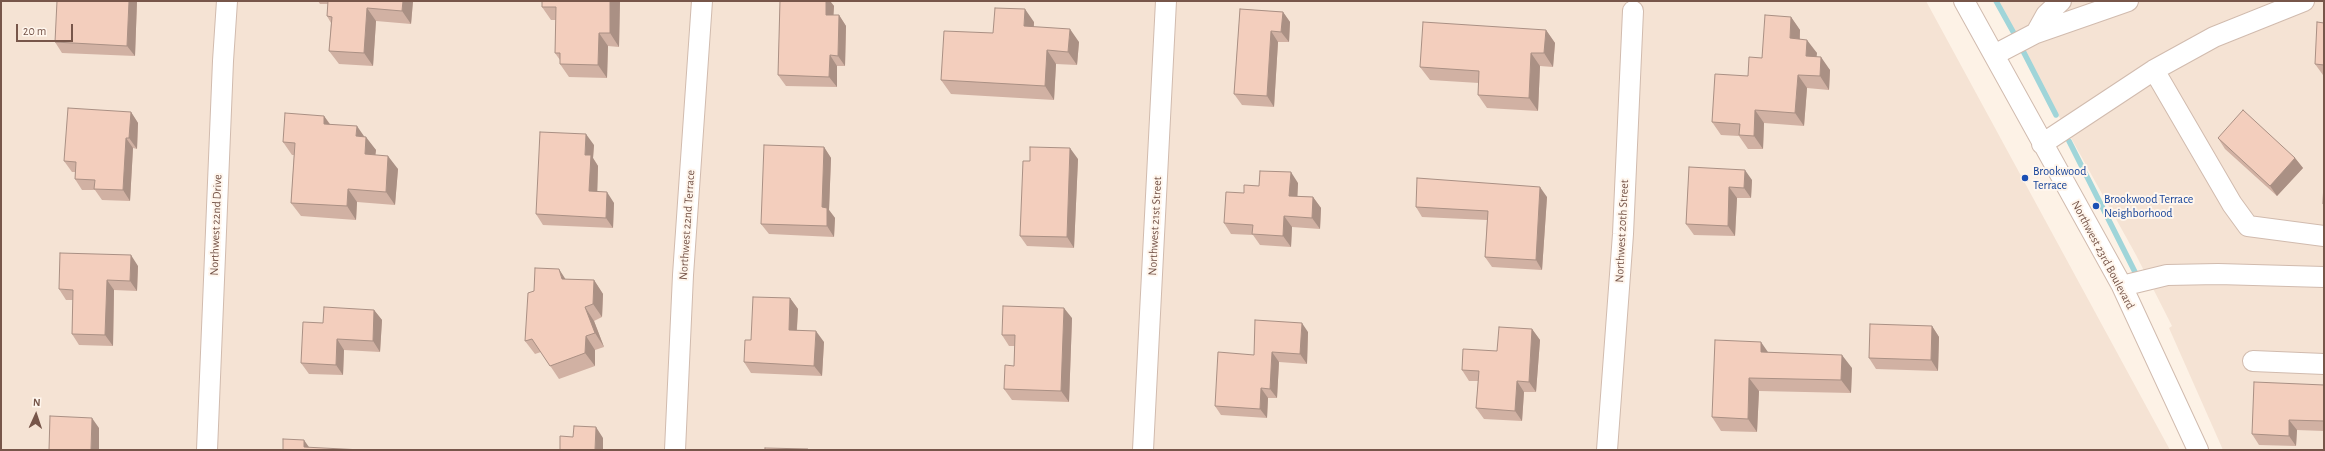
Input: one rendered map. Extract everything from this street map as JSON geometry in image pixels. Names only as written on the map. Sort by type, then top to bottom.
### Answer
[{"type":"street","name":"Northwest 22nd Drive","points":[[207,450],[223,62],[227,1]]},
{"type":"street","name":"Northwest 22nd Terrace","points":[[675,450],[684,275],[702,1]]},
{"type":"street","name":"Northwest 21st Street","points":[[1143,450],[1166,1]]},
{"type":"street","name":"Northwest 23rd Boulevard","points":[[1964,1],[2122,286],[2198,450]]},
{"type":"street","points":[[2036,33],[2046,15],[2061,1]]},
{"type":"street","points":[[1994,55],[2036,33],[2128,1]]},
{"type":"street","points":[[2042,144],[2154,70],[2214,37],[2304,1]]},
{"type":"street","name":"Northwest 20th Street","points":[[1607,450],[1623,234],[1633,11]]},
{"type":"street","points":[[2154,70],[2232,204],[2248,226],[2324,236]]},
{"type":"street","points":[[2122,286],[2167,275],[2218,274],[2324,277]]},
{"type":"street","points":[[2253,361],[2324,364]]},
{"type":"shaded area","points":[[1,1],[1926,1],[2170,450],[1,450]]},
{"type":"shaded area","points":[[1995,1],[2324,1],[2324,450],[2223,450],[2169,328],[2172,326],[2136,255]]},
{"type":"building","points":[[57,1],[129,1],[127,46],[55,42]]},
{"type":"building","points":[[328,1],[403,1],[402,11],[367,8],[364,53],[329,51],[332,17],[327,16]]},
{"type":"building","points":[[542,1],[610,1],[610,33],[599,33],[598,65],[560,64],[560,53],[555,53],[556,7],[542,7]]},
{"type":"building","points":[[780,1],[826,1],[826,15],[839,15],[838,56],[830,55],[829,77],[778,75]]},
{"type":"building","points":[[995,8],[1025,9],[1024,26],[1070,29],[1068,52],[1047,50],[1045,86],[941,80],[944,31],[993,33]]},
{"type":"building","points":[[1240,9],[1283,12],[1281,32],[1271,31],[1267,96],[1234,94]]},
{"type":"building","points":[[1765,15],[1791,17],[1790,38],[1807,40],[1806,56],[1821,57],[1820,76],[1798,75],[1795,113],[1755,110],[1754,136],[1739,135],[1740,124],[1712,122],[1715,74],[1748,76],[1749,57],[1762,58]]},
{"type":"building","points":[[1423,22],[1546,30],[1544,53],[1531,53],[1529,98],[1478,95],[1479,71],[1420,67]]},
{"type":"building","points":[[2317,22],[2324,23],[2324,65],[2315,64]]},
{"type":"building","points":[[68,108],[131,112],[129,138],[126,138],[123,190],[94,189],[95,180],[75,179],[76,162],[64,161]]},
{"type":"building","points":[[2243,110],[2295,158],[2270,186],[2218,138]]},
{"type":"building","points":[[285,113],[324,116],[324,124],[357,126],[356,136],[366,137],[365,154],[388,156],[386,192],[348,189],[347,206],[291,203],[295,143],[283,142]]},
{"type":"building","points":[[540,132],[586,134],[585,155],[591,155],[589,191],[607,192],[606,218],[536,214]]},
{"type":"building","points":[[764,145],[824,147],[822,207],[827,208],[827,226],[761,224]]},
{"type":"building","points":[[1030,147],[1070,148],[1067,237],[1020,236],[1023,161],[1030,161]]},
{"type":"building","points":[[1689,167],[1745,170],[1744,188],[1729,187],[1728,226],[1686,224]]},
{"type":"building","points":[[1260,171],[1291,172],[1289,196],[1313,197],[1312,218],[1284,216],[1283,236],[1252,234],[1253,225],[1224,223],[1226,192],[1244,193],[1244,185],[1259,186]]},
{"type":"building","points":[[1417,178],[1540,187],[1536,260],[1485,257],[1488,211],[1416,207]]},
{"type":"building","points":[[2324,182],[2324,204],[2323,204]]},
{"type":"building","points":[[60,253],[131,255],[130,281],[107,280],[105,335],[72,334],[73,290],[59,289]]},
{"type":"building","points":[[535,268],[559,269],[562,279],[594,280],[593,304],[585,307],[595,333],[586,336],[585,353],[550,366],[532,339],[525,341],[528,293],[534,291]]},
{"type":"building","points":[[753,297],[790,298],[789,330],[816,331],[814,366],[744,362],[745,340],[751,340]]},
{"type":"building","points":[[1003,306],[1064,308],[1061,391],[1004,389],[1005,365],[1014,366],[1015,335],[1002,335]]},
{"type":"building","points":[[324,307],[374,310],[373,341],[337,339],[336,365],[301,363],[303,322],[323,323]]},
{"type":"building","points":[[1255,320],[1302,323],[1300,354],[1272,352],[1270,389],[1261,388],[1260,409],[1215,406],[1218,352],[1254,355]]},
{"type":"building","points":[[1870,324],[1932,326],[1931,360],[1869,358]]},
{"type":"building","points":[[1499,327],[1532,329],[1529,382],[1517,381],[1515,411],[1476,408],[1479,371],[1462,370],[1463,349],[1497,351]]},
{"type":"building","points":[[1715,340],[1761,342],[1761,352],[1842,355],[1841,380],[1749,378],[1748,419],[1712,417]]},
{"type":"building","points":[[2254,382],[2324,385],[2324,421],[2289,420],[2289,436],[2252,434]]},
{"type":"building","points":[[50,416],[92,418],[91,450],[49,450]]},
{"type":"building","points":[[574,426],[596,427],[595,450],[560,450],[560,436],[573,437]]},
{"type":"building","points":[[283,439],[304,440],[304,447],[362,450],[283,450]]},
{"type":"building","points":[[765,448],[808,449],[808,450],[765,450]]},
{"type":"waterway","points":[[1996,1],[2016,37]]},
{"type":"waterway","points":[[2021,47],[2056,115]]},
{"type":"waterway","points":[[2069,141],[2138,278]]},
{"type":"place","name":"Brookwood Terrace","points":[[2025,178]]},
{"type":"place","name":"Brookwood Terrace Neighborhood","points":[[2096,206]]}]
